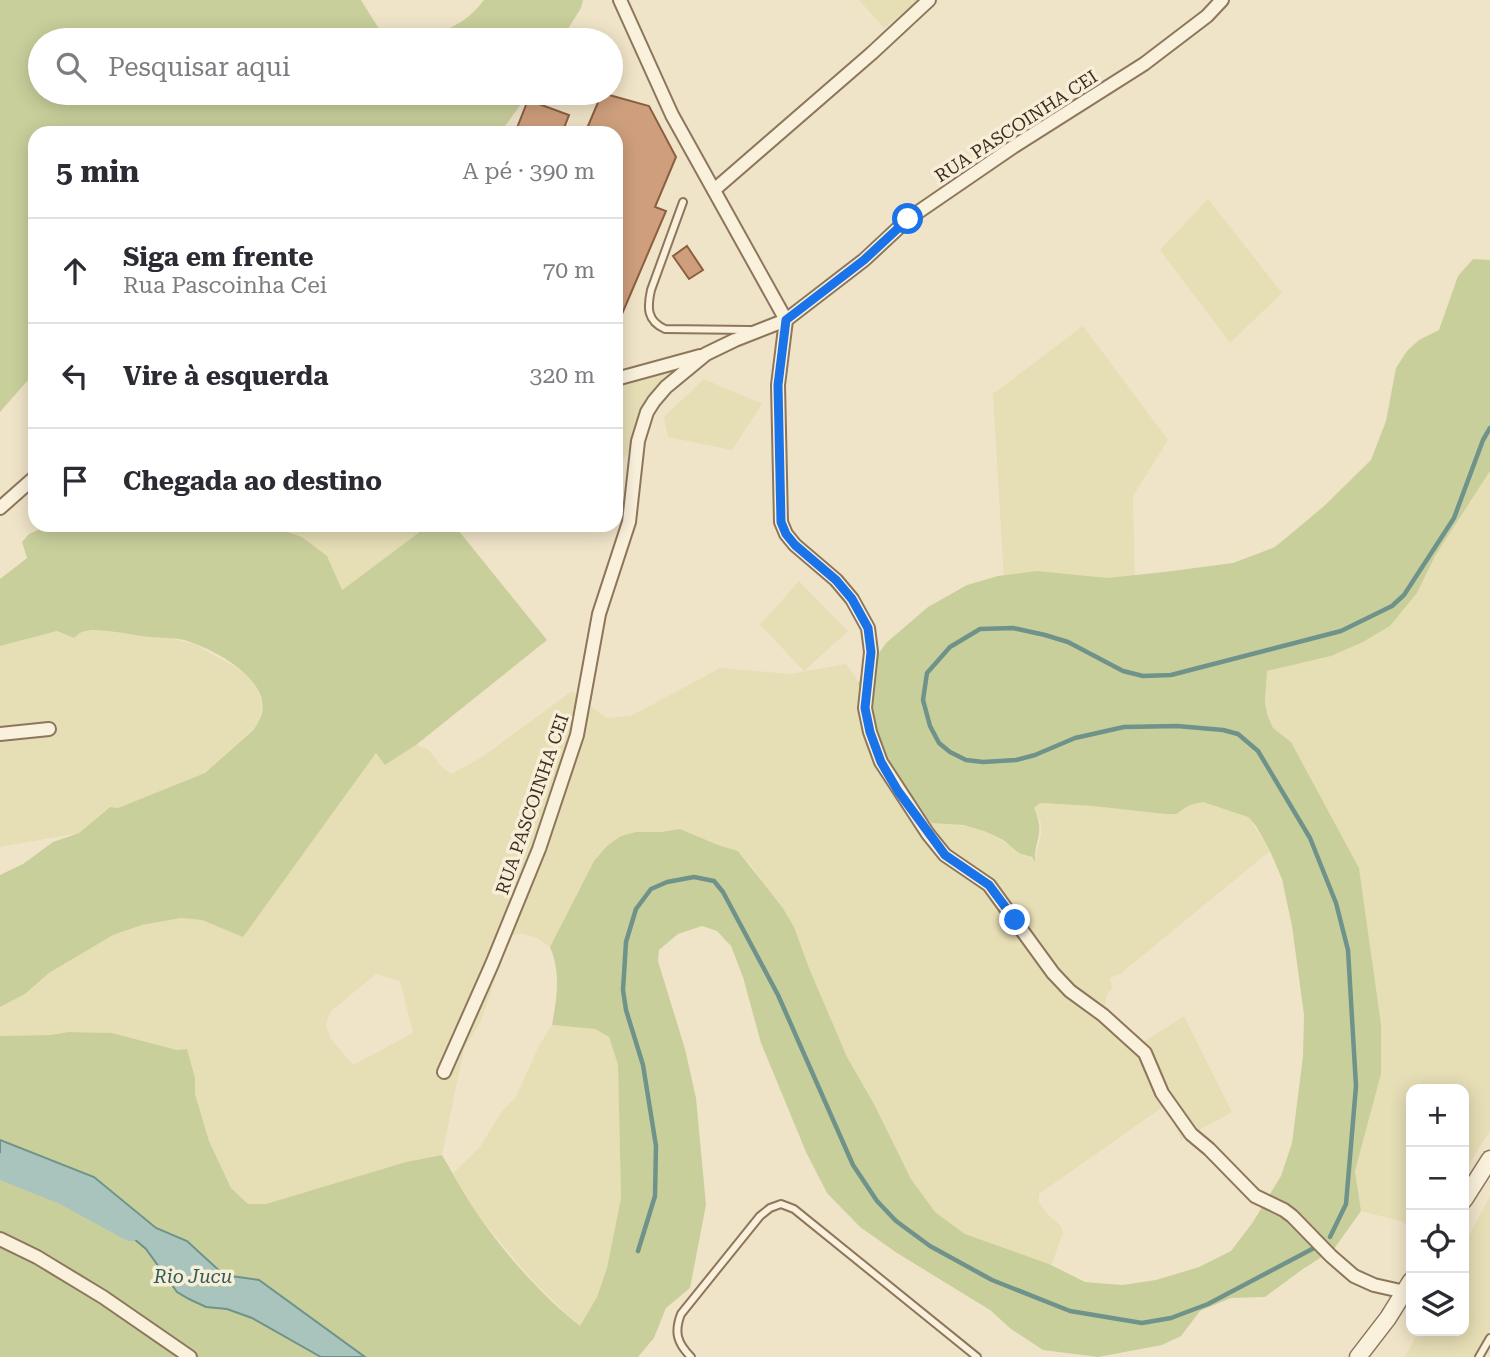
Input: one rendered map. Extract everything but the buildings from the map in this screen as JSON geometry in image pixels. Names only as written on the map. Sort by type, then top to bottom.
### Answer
[{"type":"street","points":[[621,0],[672,115],[786,320],[778,385],[781,522],[795,545],[836,580],[852,599],[868,628],[871,652],[865,708],[881,762],[898,791],[945,855],[989,885],[1053,973],[1070,991],[1103,1015],[1145,1053],[1162,1093],[1186,1128],[1240,1183],[1255,1196],[1292,1216],[1354,1276],[1374,1285],[1406,1286]]},
{"type":"street","points":[[714,190],[929,0]]},
{"type":"street","name":"RUA PASCOINHA CEI","points":[[444,1072],[539,849],[577,735],[599,614],[629,522],[638,441],[647,412],[666,387],[706,354],[786,320],[864,260],[908,219],[1013,147],[1144,64],[1198,23],[1222,0]]},
{"type":"street","points":[[623,377],[706,354]]},
{"type":"street","points":[[0,508],[28,483]]},
{"type":"street","points":[[0,734],[49,729]]},
{"type":"street","points":[[1469,1192],[1490,1159]]},
{"type":"street","points":[[0,1239],[37,1257],[103,1297],[191,1357]]},
{"type":"street","points":[[1358,1357],[1406,1289]]},
{"type":"lane","points":[[683,202],[651,289],[649,314],[655,324],[665,329],[759,330]]},
{"type":"lane","points":[[691,1357],[679,1345],[677,1333],[681,1314],[760,1216],[781,1204],[794,1209],[977,1357]]},
{"type":"lane","points":[[1479,1357],[1490,1338]]},
{"type":"shaded area","points":[[859,0],[919,0],[884,28]]},
{"type":"shaded area","points":[[1208,199],[1282,293],[1230,343],[1160,250]]},
{"type":"shaded area","points":[[1083,326],[1168,440],[1133,496],[1135,586],[1004,579],[993,394]]},
{"type":"shaded area","points":[[702,361],[670,393],[623,459],[623,378]]},
{"type":"shaded area","points":[[704,379],[762,404],[732,450],[668,437],[664,417]]},
{"type":"shaded area","points":[[1490,471],[1490,1131],[1469,1163],[1469,1084],[1406,1084],[1406,1225],[1361,1211],[1355,1171],[1381,1074],[1381,1024],[1359,868],[1291,742],[1273,728],[1265,703],[1267,671],[1331,656],[1390,626],[1417,593],[1435,556]]},
{"type":"shaded area","points":[[287,532],[420,532],[341,590],[302,537]]},
{"type":"shaded area","points":[[799,581],[848,631],[804,671],[760,625]]},
{"type":"shaded area","points":[[57,631],[74,638],[82,631],[106,631],[165,637],[194,644],[248,674],[257,686],[262,704],[259,723],[205,773],[118,808],[109,807],[79,833],[0,847],[0,646]]},
{"type":"shaded area","points":[[846,664],[861,691],[951,823],[984,831],[1035,860],[1041,823],[1034,808],[1040,803],[1165,814],[1182,811],[1190,805],[1203,802],[1248,817],[1270,851],[1120,974],[1110,978],[1112,989],[1107,994],[1105,1006],[1113,1019],[1140,1044],[1184,1016],[1232,1112],[1181,1140],[1167,1104],[1039,1194],[1039,1202],[1047,1214],[1061,1226],[1063,1233],[1052,1264],[987,1244],[965,1234],[935,1212],[911,1179],[847,1057],[794,927],[738,851],[680,829],[636,832],[621,836],[594,861],[550,947],[535,937],[521,933],[510,936],[481,1021],[464,1049],[442,1155],[406,1162],[266,1204],[248,1204],[231,1188],[209,1141],[195,1094],[195,1078],[187,1049],[177,1050],[112,1033],[68,1032],[0,1036],[0,1007],[25,994],[49,973],[113,935],[142,925],[181,918],[202,920],[213,925],[377,753],[385,765],[416,745],[428,749],[451,774],[482,757],[572,691],[606,718],[631,716],[720,668],[790,674]],"holes":[[[376,974],[400,981],[413,1033],[353,1065],[330,1038],[326,1024],[331,1011]]]},
{"type":"shaded area","points":[[552,1025],[595,1029],[609,1038],[618,1065],[621,1198],[607,1268],[597,1297],[580,1327],[533,1281],[478,1216],[453,1173],[480,1147],[503,1110],[516,1097],[539,1046]]},
{"type":"shaded area","points":[[1490,1196],[1490,1330],[1480,1351],[1476,1357],[1405,1357],[1416,1336],[1469,1336],[1469,1236]]},
{"type":"green space","points":[[0,0],[361,0],[378,28],[28,28],[28,105],[520,105],[505,126],[28,126],[28,380],[0,412]]},
{"type":"green space","points":[[484,0],[583,0],[568,28],[449,28],[477,9]]},
{"type":"green space","points":[[1473,259],[1490,260],[1490,471],[1435,556],[1417,593],[1390,626],[1331,656],[1267,671],[1265,703],[1273,728],[1291,742],[1359,868],[1381,1024],[1381,1074],[1355,1171],[1361,1211],[1334,1249],[1265,1297],[1231,1298],[1200,1311],[1181,1336],[1162,1345],[1098,1357],[1043,1350],[1011,1329],[990,1310],[860,1227],[827,1193],[806,1152],[761,1043],[743,977],[731,946],[717,931],[702,926],[678,934],[659,950],[658,961],[685,1049],[696,1098],[706,1205],[690,1288],[666,1308],[654,1338],[638,1357],[365,1357],[260,1280],[224,1275],[187,1241],[156,1228],[94,1177],[0,1140],[0,1036],[68,1032],[112,1033],[177,1050],[187,1049],[195,1078],[195,1094],[209,1141],[231,1188],[248,1204],[266,1204],[406,1162],[442,1155],[473,1208],[500,1245],[525,1274],[580,1326],[597,1297],[607,1268],[621,1198],[618,1065],[609,1037],[595,1029],[552,1025],[557,976],[550,947],[594,861],[607,846],[621,836],[636,832],[680,829],[738,851],[782,907],[794,927],[847,1057],[911,1179],[935,1212],[965,1234],[1049,1264],[1085,1282],[1122,1285],[1156,1280],[1199,1267],[1231,1251],[1253,1222],[1281,1176],[1292,1143],[1303,1056],[1304,1015],[1292,926],[1282,879],[1256,826],[1248,817],[1203,802],[1190,805],[1176,814],[1040,803],[1034,808],[1039,824],[1035,862],[1032,857],[1019,853],[1003,840],[984,831],[963,825],[932,823],[923,815],[887,768],[858,683],[886,643],[928,607],[967,585],[998,576],[1037,571],[1107,578],[1164,572],[1233,563],[1275,547],[1323,507],[1371,460],[1386,421],[1396,368],[1407,351],[1419,340],[1439,330],[1458,276]]},
{"type":"green space","points":[[287,532],[302,537],[327,556],[342,590],[420,532],[460,532],[547,640],[416,745],[385,765],[376,753],[243,937],[202,920],[181,918],[142,925],[113,935],[49,973],[25,994],[0,1007],[0,875],[23,864],[53,842],[79,833],[110,807],[118,808],[205,773],[253,730],[261,714],[262,700],[256,686],[230,662],[214,652],[184,640],[94,630],[82,632],[74,638],[57,631],[0,646],[0,579],[27,558],[22,542],[29,534]]},
{"type":"green space","points":[[0,1165],[55,1180],[81,1194],[146,1249],[156,1260],[167,1280],[206,1307],[227,1309],[252,1318],[321,1357],[0,1357]]},
{"type":"water","name":"Rio Jucu","points":[[0,1140],[94,1177],[156,1228],[187,1241],[224,1275],[259,1280],[365,1357],[321,1357],[252,1318],[227,1309],[206,1307],[177,1292],[146,1249],[81,1194],[55,1180],[0,1165]]},
{"type":"waterway","points":[[1330,1237],[1346,1204],[1356,1086],[1348,950],[1336,903],[1310,838],[1258,751],[1238,734],[1223,730],[1177,726],[1124,727],[1075,738],[1016,760],[966,760],[939,743],[930,726],[923,700],[927,673],[950,647],[980,629],[1013,628],[1045,635],[1068,642],[1123,671],[1143,676],[1171,675],[1341,631],[1392,606],[1404,595],[1454,518],[1490,428]]},
{"type":"waterway","points":[[638,1251],[655,1196],[656,1146],[643,1065],[626,1010],[623,990],[626,942],[636,909],[651,889],[667,882],[694,877],[714,881],[723,892],[778,995],[853,1165],[877,1201],[896,1221],[930,1246],[992,1280],[1070,1311],[1142,1323],[1171,1318],[1208,1304],[1314,1248]]},
{"type":"waterway","name":"Rio Jucu","points":[[0,1166],[65,1192],[131,1228]]},
{"type":"route","points":[[908,219],[864,260],[786,320],[778,385],[781,522],[795,545],[836,580],[852,599],[868,628],[871,652],[865,708],[881,762],[898,791],[945,855],[989,885],[1015,920]]}]
